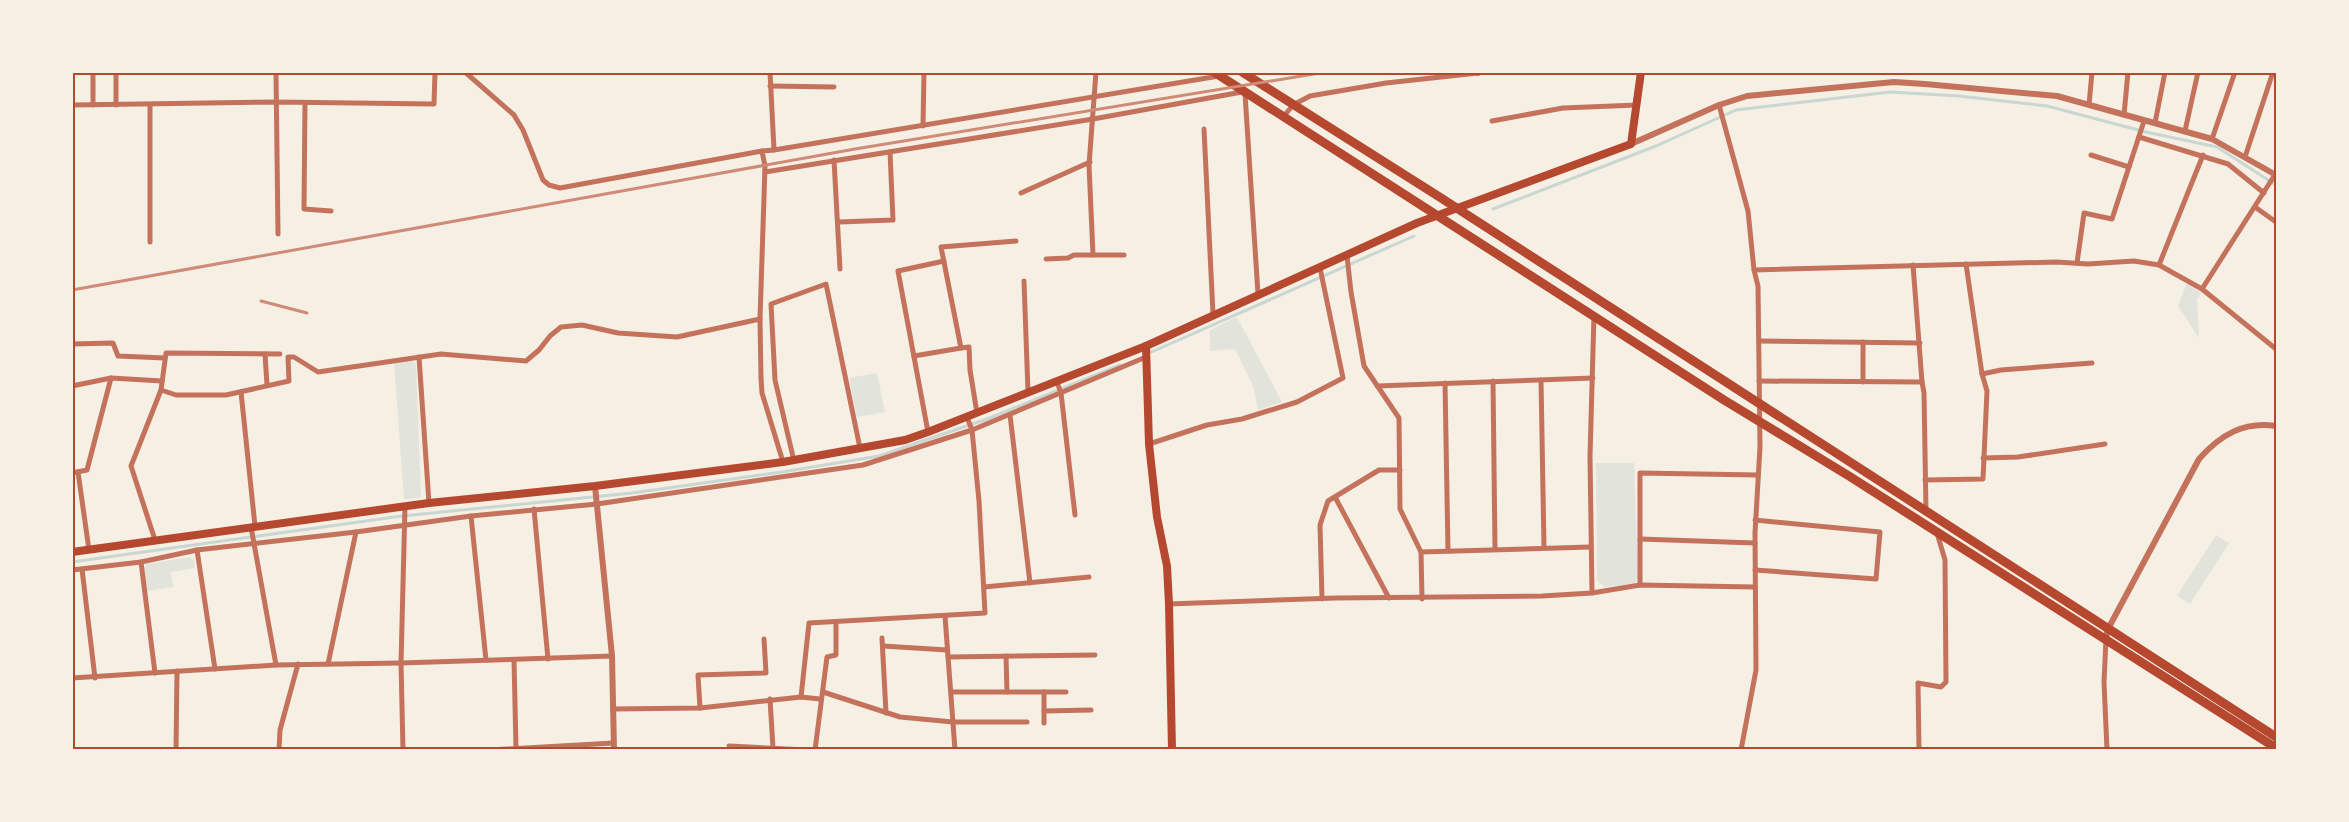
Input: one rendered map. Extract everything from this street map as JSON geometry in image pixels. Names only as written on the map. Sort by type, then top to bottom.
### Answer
[{"type":"highway","points":[[1242,72],[1926,512],[2276,748]]},
{"type":"highway","points":[[1216,74],[1439,215],[1489,250],[1594,315],[1759,422],[1937,532],[2276,736]]},
{"type":"main road","points":[[72,552],[405,509],[429,503],[595,488],[794,461],[905,440],[967,419],[1028,392],[1058,383],[1146,346],[1213,314],[1439,215],[1631,144],[1641,72]]},
{"type":"main road","points":[[1146,346],[1149,444],[1157,517],[1167,566],[1172,750]]},
{"type":"street","points":[[93,72],[93,105]]},
{"type":"street","points":[[116,72],[116,105]]},
{"type":"street","points":[[276,72],[278,234]]},
{"type":"street","points":[[72,105],[275,102],[434,104],[435,72]]},
{"type":"street","points":[[465,72],[514,114],[524,130],[543,180],[549,185],[560,188],[762,151],[1095,97],[1216,74]]},
{"type":"street","points":[[770,72],[774,150]]},
{"type":"street","points":[[923,126],[924,72]]},
{"type":"street","points":[[1093,255],[1090,162],[1096,72]]},
{"type":"street","points":[[2089,105],[2092,72]]},
{"type":"street","points":[[2124,115],[2128,72]]},
{"type":"street","points":[[2155,123],[2165,72]]},
{"type":"street","points":[[2185,131],[2198,72]]},
{"type":"street","points":[[2212,139],[2235,72]]},
{"type":"street","points":[[2245,157],[2273,72]]},
{"type":"street","points":[[1284,116],[1293,105],[1310,96],[1386,83],[1478,73]]},
{"type":"street","points":[[1631,144],[1719,105],[1747,96],[1894,82],[2044,94],[2089,105],[2212,139],[2276,174],[2202,289]]},
{"type":"street","points":[[770,86],[834,87]]},
{"type":"street","points":[[765,172],[1244,93],[1258,294]]},
{"type":"street","points":[[305,103],[304,209],[331,211]]},
{"type":"street","points":[[150,105],[150,242]]},
{"type":"street","points":[[1492,121],[1563,108],[1637,105]]},
{"type":"street","points":[[1719,105],[1748,212],[1754,270],[1758,286],[1760,404],[1755,543],[1756,670],[1741,750]]},
{"type":"street","points":[[2077,263],[2084,213],[2112,219],[2144,121]]},
{"type":"street","points":[[1204,129],[1213,314]]},
{"type":"street","points":[[2139,137],[2228,164],[2264,193]]},
{"type":"street","points":[[762,151],[765,172],[760,319],[762,393],[783,462]]},
{"type":"street","points":[[839,222],[893,220],[890,152]]},
{"type":"street","points":[[2159,265],[2203,155]]},
{"type":"street","points":[[2091,156],[2129,167]]},
{"type":"street","points":[[834,160],[836,212],[839,222],[840,269]]},
{"type":"street","points":[[1021,193],[1090,162]]},
{"type":"street","points":[[2255,206],[2276,222]]},
{"type":"street","points":[[961,348],[942,247],[1016,241]]},
{"type":"street","points":[[1046,259],[1068,258],[1074,255],[1124,255]]},
{"type":"street","points":[[1347,256],[1351,292],[1364,366],[1399,418],[1400,509],[1421,552],[1422,598]]},
{"type":"street","points":[[928,432],[898,271],[944,261]]},
{"type":"street","points":[[1754,270],[2134,261],[2159,265],[2202,289],[2276,348]]},
{"type":"street","points":[[1925,480],[1983,479],[1986,391],[1966,264]]},
{"type":"street","points":[[1913,265],[1924,393],[1926,512]]},
{"type":"street","points":[[1149,444],[1207,425],[1242,419],[1297,402],[1343,378],[1320,268]]},
{"type":"street","points":[[1024,281],[1028,392]]},
{"type":"street","points":[[794,461],[775,380],[771,304],[826,284],[860,448]]},
{"type":"street","points":[[1592,593],[1590,547],[1594,315]]},
{"type":"street","points":[[161,390],[176,395],[226,395],[290,381],[288,357],[294,357],[318,372],[441,354],[526,361],[539,350],[550,336],[562,327],[582,325],[618,333],[677,337],[760,319]]},
{"type":"street","points":[[1759,341],[1920,343]]},
{"type":"street","points":[[1862,342],[1863,382]]},
{"type":"street","points":[[72,344],[113,343],[118,356],[165,358]]},
{"type":"street","points":[[914,356],[969,347],[970,370],[977,413]]},
{"type":"street","points":[[155,540],[131,466],[161,390],[166,353],[280,354]]},
{"type":"street","points":[[265,354],[266,385]]},
{"type":"street","points":[[419,356],[429,503]]},
{"type":"street","points":[[72,570],[141,562],[196,550],[356,532],[405,523],[597,502],[863,465],[1010,415],[1146,357]]},
{"type":"street","points":[[1982,374],[2001,370],[2092,363]]},
{"type":"street","points":[[72,386],[111,378],[162,381]]},
{"type":"street","points":[[89,550],[75,472],[87,470],[111,378]]},
{"type":"street","points":[[1377,386],[1593,378]]},
{"type":"street","points":[[1541,380],[1544,547]]},
{"type":"street","points":[[1493,381],[1495,549]]},
{"type":"street","points":[[1759,381],[1922,382]]},
{"type":"street","points":[[1058,383],[1061,392],[1075,515]]},
{"type":"street","points":[[1445,383],[1448,551]]},
{"type":"street","points":[[241,392],[254,543],[276,665]]},
{"type":"street","points":[[1010,415],[1030,583]]},
{"type":"street","points":[[801,697],[809,623],[985,613],[971,429],[967,419]]},
{"type":"street","points":[[2107,750],[2104,682],[2107,634],[2199,458],[2219,439],[2244,427],[2264,424],[2276,426]]},
{"type":"street","points":[[1983,458],[2018,457],[2105,444]]},
{"type":"street","points":[[1322,599],[1320,525],[1328,501],[1379,470],[1400,470]]},
{"type":"street","points":[[1640,585],[1640,473],[1758,475]]},
{"type":"street","points":[[490,750],[613,746],[612,656],[595,488]]},
{"type":"street","points":[[1335,497],[1389,598]]},
{"type":"street","points":[[402,750],[401,663],[405,509]]},
{"type":"street","points":[[534,509],[548,659]]},
{"type":"street","points":[[470,516],[486,660]]},
{"type":"street","points":[[1755,570],[1876,579],[1880,532],[1756,520]]},
{"type":"street","points":[[328,664],[356,532]]},
{"type":"street","points":[[1919,750],[1918,683],[1941,687],[1946,682],[1945,560],[1937,532]]},
{"type":"street","points":[[1640,540],[1755,543]]},
{"type":"street","points":[[1421,552],[1590,547]]},
{"type":"street","points":[[196,550],[215,669]]},
{"type":"street","points":[[141,562],[155,673]]},
{"type":"street","points":[[82,569],[95,678]]},
{"type":"street","points":[[984,587],[1089,577]]},
{"type":"street","points":[[1169,604],[1592,593],[1640,585],[1755,587]]},
{"type":"street","points":[[945,616],[955,750]]},
{"type":"street","points":[[815,750],[820,699],[823,692],[827,657],[836,655],[836,622]]},
{"type":"street","points":[[882,638],[886,713]]},
{"type":"street","points":[[700,708],[698,675],[766,672],[764,639]]},
{"type":"street","points":[[883,646],[947,650]]},
{"type":"street","points":[[948,656],[1095,655]]},
{"type":"street","points":[[72,678],[298,664],[401,663],[612,656]]},
{"type":"street","points":[[1006,656],[1007,692]]},
{"type":"street","points":[[514,660],[520,748]]},
{"type":"street","points":[[279,750],[280,730],[298,664]]},
{"type":"street","points":[[176,750],[177,671]]},
{"type":"street","points":[[823,692],[900,717],[953,722],[1027,722]]},
{"type":"street","points":[[951,692],[1066,692]]},
{"type":"street","points":[[1044,692],[1044,723]]},
{"type":"street","points":[[613,709],[700,708],[770,699],[801,697],[820,699]]},
{"type":"street","points":[[770,699],[774,748]]},
{"type":"street","points":[[1044,711],[1091,710]]},
{"type":"street","points":[[729,746],[806,750]]},
{"type":"shaded area","points":[[2187,283],[2201,293],[2197,299],[2199,338],[2178,306]]},
{"type":"shaded area","points":[[1237,317],[1282,402],[1258,410],[1253,386],[1235,349],[1210,351],[1210,330]]},
{"type":"shaded area","points":[[410,360],[416,364],[421,496],[419,498],[404,499],[394,362]]},
{"type":"shaded area","points":[[877,373],[885,412],[857,417],[849,378]]},
{"type":"shaded area","points":[[1596,463],[1634,463],[1638,578],[1634,584],[1605,587],[1597,581]]},
{"type":"shaded area","points":[[2216,535],[2229,543],[2190,604],[2177,596]]},
{"type":"shaded area","points":[[190,557],[194,560],[195,568],[171,572],[173,587],[147,591],[144,569],[146,564]]},
{"type":"waterway","points":[[1493,209],[1656,146],[1736,110],[1890,92],[1959,96],[2047,106],[2146,132],[2217,147],[2276,185]]},
{"type":"waterway","points":[[1147,354],[1414,236]]},
{"type":"waterway","points":[[72,562],[402,516],[632,493],[879,456],[987,419],[1120,365]]},
{"type":"railway","points":[[72,290],[855,149],[1326,72]]},
{"type":"railway","points":[[261,301],[307,313]]}]
